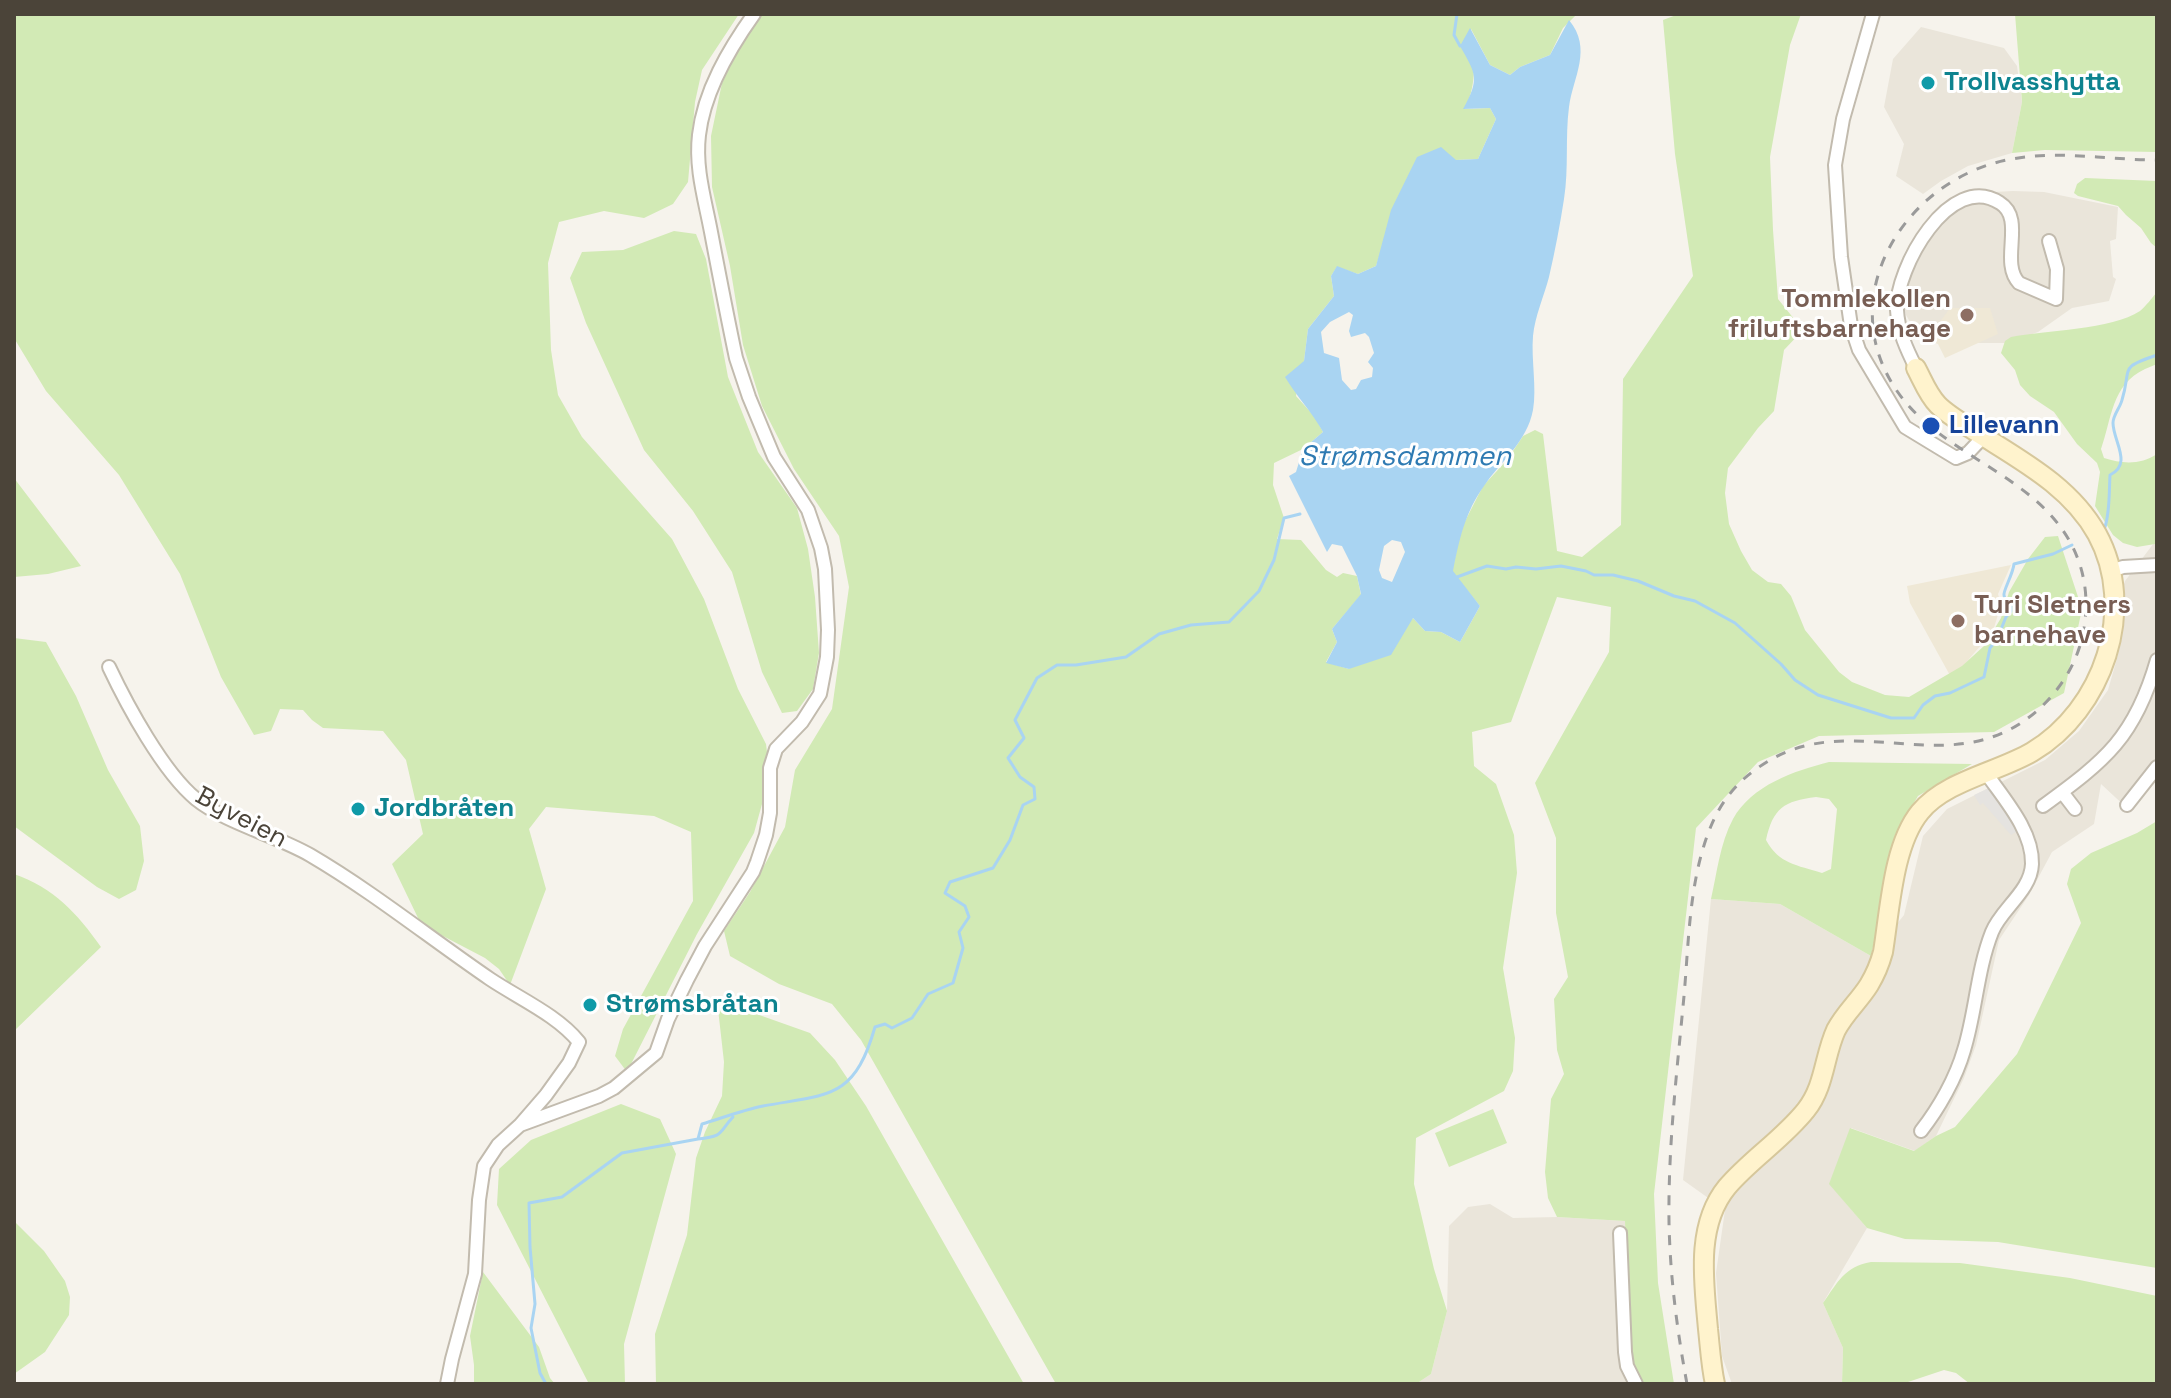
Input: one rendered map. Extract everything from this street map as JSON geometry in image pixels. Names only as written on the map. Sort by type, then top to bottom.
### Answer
[{"type":"street","points":[[447,1384],[475,1274],[484,1166],[498,1145],[520,1125],[599,1096],[614,1088],[656,1053],[687,980],[753,872],[768,824],[771,760],[782,741],[815,705],[825,673],[828,602],[821,548],[808,510],[774,457],[741,376],[699,166],[699,135],[713,85],[728,54],[754,14]]},
{"type":"street","points":[[1873,14],[1843,119],[1835,165],[1841,257],[1853,335],[1905,427],[1956,458],[1968,453],[1984,436]]},
{"type":"street","points":[[1715,1384],[1704,1273],[1710,1218],[1717,1201],[1737,1176],[1796,1121],[1814,1099],[1836,1030],[1868,987],[1879,964],[1901,849],[1913,821],[1928,803],[1940,795],[2022,758],[2043,745],[2085,701],[2099,676],[2110,640],[2114,609],[2111,571],[2097,535],[2071,500],[2033,468],[1937,404],[1905,345],[1899,323],[1900,282],[1912,254],[1940,216],[1960,203],[1977,197],[1992,199],[2005,207],[2012,217],[2011,268],[2015,279],[2056,299],[2057,269],[2049,241]]},
{"type":"street","points":[[2111,571],[2123,567],[2157,565]]},
{"type":"street","points":[[2043,806],[2090,772],[2111,752],[2140,709],[2157,660]]},
{"type":"street","name":"Byveien","points":[[109,667],[128,706],[163,760],[195,798],[306,853],[370,893],[490,979],[569,1030],[579,1042],[569,1063],[520,1125]]},
{"type":"street","points":[[2127,805],[2157,767]]},
{"type":"street","points":[[1921,1131],[1930,1120],[1963,1053],[1986,948],[1994,927],[2018,895],[2031,870],[2031,852],[2021,827],[1986,773]]},
{"type":"street","points":[[2062,792],[2075,809]]},
{"type":"street","points":[[1620,1233],[1625,1352],[1627,1366],[1636,1384]]},
{"type":"shaded area","points":[[1921,27],[2004,48],[2017,66],[2022,102],[2012,153],[1968,166],[1923,194],[1896,176],[1904,144],[1884,107],[1893,59]]},
{"type":"shaded area","points":[[1994,192],[2044,192],[2118,207],[2116,239],[2110,241],[2113,277],[2116,279],[2109,301],[2072,308],[2038,332],[2007,343],[1934,343],[1918,336],[1906,315],[1903,298],[1909,270],[1924,244],[1942,220],[1956,209]]},
{"type":"shaded area","points":[[1950,308],[1990,308],[1998,334],[1945,358],[1938,344],[1919,337],[1920,328],[1939,323]]},
{"type":"shaded area","points":[[2157,539],[2157,776],[2129,810],[2101,784],[2094,824],[2052,852],[2029,895],[1999,940],[1976,1045],[1936,1136],[1915,1151],[1851,1128],[1830,1184],[1867,1228],[1823,1303],[1843,1348],[1842,1384],[1732,1384],[1722,1356],[1716,1273],[1725,1210],[1683,1180],[1711,899],[1780,904],[1871,956],[1904,915],[1923,836],[1947,809],[2045,760],[2079,731],[2108,690],[2118,655],[2123,587]]},
{"type":"shaded area","name":"Turi Sletners barnehave","points":[[2011,565],[1998,594],[2001,605],[1993,631],[1952,679],[1910,603],[1907,586]]},
{"type":"shaded area","points":[[1991,787],[2019,830],[2011,835],[1974,795]]},
{"type":"shaded area","points":[[1490,1204],[1513,1218],[1625,1221],[1628,1354],[1639,1384],[1416,1384],[1431,1374],[1447,1311],[1449,1226],[1468,1207]]},
{"type":"green space","points":[[14,14],[739,14],[702,70],[695,102],[688,182],[673,204],[644,218],[604,211],[559,222],[548,263],[551,350],[558,395],[582,437],[672,539],[704,599],[738,689],[766,744],[770,775],[754,833],[697,934],[627,1072],[615,1056],[623,1029],[693,901],[691,832],[654,816],[546,807],[529,829],[546,889],[510,985],[499,969],[485,958],[419,920],[392,864],[423,834],[406,760],[383,731],[323,728],[303,710],[280,709],[271,731],[254,735],[221,677],[180,574],[119,475],[46,391],[14,338]]},
{"type":"green space","points":[[760,14],[1577,14],[1563,28],[1550,55],[1520,67],[1510,75],[1490,65],[1471,29],[1473,79],[1465,109],[1490,108],[1496,119],[1478,159],[1456,160],[1383,245],[1376,266],[1358,274],[1337,267],[1331,276],[1334,296],[1308,329],[1296,396],[1315,417],[1323,432],[1303,449],[1274,463],[1273,485],[1284,518],[1277,539],[1301,540],[1326,570],[1337,577],[1343,573],[1357,576],[1361,595],[1332,629],[1337,642],[1326,662],[1349,669],[1413,618],[1425,631],[1441,632],[1460,642],[1480,606],[1452,572],[1461,529],[1483,486],[1507,460],[1523,436],[1535,430],[1543,434],[1557,551],[1582,557],[1621,525],[1623,379],[1693,276],[1675,154],[1663,20],[1679,14],[1801,14],[1790,45],[1770,157],[1778,299],[1803,330],[1784,350],[1774,411],[1728,468],[1725,493],[1729,524],[1741,551],[1752,570],[1768,582],[1781,584],[1791,596],[1805,630],[1839,672],[1852,682],[1885,695],[1909,697],[1962,666],[1984,646],[2001,618],[2009,592],[2045,537],[2058,536],[2082,609],[2064,693],[1994,732],[1819,736],[1758,762],[1696,828],[1654,1194],[1658,1283],[1674,1384],[1639,1384],[1628,1354],[1625,1221],[1557,1217],[1548,1198],[1545,1172],[1551,1099],[1564,1074],[1557,1050],[1554,999],[1568,977],[1556,913],[1556,838],[1535,783],[1609,652],[1611,607],[1557,597],[1511,722],[1472,732],[1474,766],[1496,784],[1514,835],[1517,873],[1503,968],[1515,1038],[1513,1071],[1504,1091],[1416,1138],[1414,1184],[1447,1311],[1431,1374],[1416,1384],[1056,1384],[861,1040],[832,1004],[779,984],[730,956],[724,931],[750,892],[785,827],[795,770],[832,709],[849,587],[839,536],[794,469],[762,406],[743,345],[730,266],[712,187],[711,136],[722,83],[750,25]]},
{"type":"green space","points":[[2015,14],[2157,14],[2157,152],[2045,150],[2012,153],[2022,102]]},
{"type":"green space","points":[[2085,178],[2157,181],[2157,248],[2118,206],[2074,193],[2077,184]]},
{"type":"green space","points":[[674,231],[696,234],[706,259],[728,377],[758,452],[797,508],[808,549],[819,653],[813,689],[797,711],[782,713],[762,672],[732,572],[693,511],[644,450],[586,323],[570,278],[582,252],[623,250]]},
{"type":"green space","points":[[2157,292],[2157,364],[2134,376],[2119,393],[2101,449],[2104,458],[2124,462],[2138,462],[2157,454],[2157,539],[2155,544],[2137,547],[2123,543],[2113,535],[2095,506],[2100,472],[2097,463],[2077,444],[2054,412],[2020,385],[2015,370],[2001,353],[2005,341],[2011,337],[2096,326],[2128,317],[2140,311]]},
{"type":"green space","points":[[14,478],[81,566],[48,574],[14,577]]},
{"type":"green space","points":[[14,638],[46,642],[76,696],[108,770],[140,826],[144,861],[136,890],[119,899],[97,887],[14,826]]},
{"type":"green space","points":[[1829,762],[1972,764],[1918,796],[1895,835],[1871,956],[1780,904],[1711,899],[1725,838],[1741,807],[1762,788]],"holes":[[[1816,797],[1829,799],[1837,809],[1831,869],[1822,873],[1790,862],[1771,848],[1766,840],[1776,813],[1796,801]]]},
{"type":"green space","points":[[2157,821],[2157,1268],[1998,1242],[1905,1239],[1867,1228],[1829,1184],[1850,1128],[1914,1151],[1955,1127],[2017,1054],[2081,923],[2067,884],[2071,869],[2091,853]]},
{"type":"green space","points":[[14,874],[64,903],[101,947],[14,1031]]},
{"type":"green space","points":[[717,1000],[810,1033],[835,1060],[866,1106],[1024,1384],[656,1384],[655,1334],[687,1235],[696,1158],[722,1096],[724,1062]]},
{"type":"green space","points":[[621,1104],[660,1119],[676,1154],[624,1344],[625,1384],[589,1384],[497,1205],[499,1169],[531,1140]]},
{"type":"green space","points":[[1493,1109],[1507,1143],[1449,1167],[1435,1133]]},
{"type":"green space","points":[[14,1221],[44,1251],[65,1281],[70,1297],[69,1315],[45,1352],[14,1374]]},
{"type":"green space","points":[[1871,1262],[1960,1263],[2070,1278],[2157,1296],[2157,1384],[1970,1384],[1956,1373],[1944,1370],[1902,1384],[1842,1384],[1843,1348],[1823,1303],[1848,1272]]},
{"type":"green space","points":[[483,1272],[539,1347],[555,1384],[474,1384],[470,1336]]},
{"type":"water","name":"Strømsdammen","points":[[1569,20],[1580,42],[1580,63],[1569,107],[1562,209],[1549,277],[1533,336],[1533,410],[1519,442],[1484,486],[1467,516],[1453,571],[1480,606],[1460,642],[1441,632],[1425,631],[1413,618],[1391,655],[1349,669],[1326,663],[1337,642],[1332,629],[1361,594],[1357,576],[1342,546],[1332,544],[1327,552],[1289,476],[1296,472],[1303,449],[1323,432],[1285,377],[1304,361],[1308,329],[1334,296],[1331,276],[1337,266],[1358,274],[1376,266],[1391,210],[1417,157],[1441,147],[1456,160],[1478,159],[1496,119],[1490,108],[1463,109],[1474,83],[1470,63],[1460,46],[1470,28],[1490,65],[1510,75],[1520,67],[1550,55]],"holes":[[[1349,312],[1353,315],[1349,331],[1351,337],[1365,333],[1374,353],[1368,362],[1373,368],[1372,377],[1361,380],[1356,389],[1351,390],[1342,380],[1339,358],[1324,353],[1321,332],[1330,322]],[[1392,540],[1401,542],[1405,552],[1392,582],[1382,578],[1379,570],[1384,546]]]},
{"type":"waterway","points":[[1457,14],[1454,35],[1460,46]]},
{"type":"waterway","points":[[2105,527],[2110,475],[2117,470],[2121,458],[2114,417],[2131,366],[2157,355]]},
{"type":"waterway","points":[[546,1384],[540,1373],[531,1328],[535,1304],[529,1203],[562,1197],[622,1153],[698,1139],[702,1124],[755,1108],[822,1095],[848,1081],[867,1051],[875,1027],[885,1024],[892,1028],[912,1018],[928,994],[953,983],[963,948],[959,932],[969,917],[965,906],[945,893],[950,882],[993,868],[1010,840],[1023,805],[1035,799],[1034,787],[1020,777],[1008,758],[1024,738],[1015,720],[1037,678],[1057,665],[1126,657],[1159,634],[1191,625],[1229,622],[1259,591],[1274,560],[1284,518],[1300,514]]},
{"type":"waterway","points":[[1457,577],[1487,566],[1506,569],[1561,566],[1594,575],[1613,575],[1638,581],[1695,601],[1735,623],[1795,680],[1818,695],[1891,718],[1914,718],[1923,705],[1935,696],[1950,693],[1984,677],[1990,648],[2011,611],[2004,593],[2014,564],[2053,554],[2072,545]]},
{"type":"waterway","points":[[698,1139],[717,1135],[733,1117]]},
{"type":"railway","points":[[1687,1384],[1671,1262],[1670,1165],[1691,910],[1698,867],[1715,818],[1741,782],[1755,770],[1790,751],[1825,742],[1969,743],[2004,732],[2038,710],[2059,687],[2078,652],[2083,632],[2086,612],[2084,582],[2079,562],[2065,533],[2045,509],[1941,435],[1917,415],[1897,391],[1879,354],[1872,317],[1877,280],[1890,246],[1912,215],[1940,189],[1974,170],[2012,159],[2048,155],[2157,160]]},
{"type":"place","name":"Trollvasshytta","points":[[1928,83]]},
{"type":"place","name":"Tommlekollen friluftsbarnehage","points":[[1967,315]]},
{"type":"place","name":"Lillevann","points":[[1931,426]]},
{"type":"place","name":"Turi Sletners barnehave","points":[[1958,621]]},
{"type":"place","name":"Jordbråten","points":[[358,809]]},
{"type":"place","name":"Strømsbråtan","points":[[590,1005]]}]
